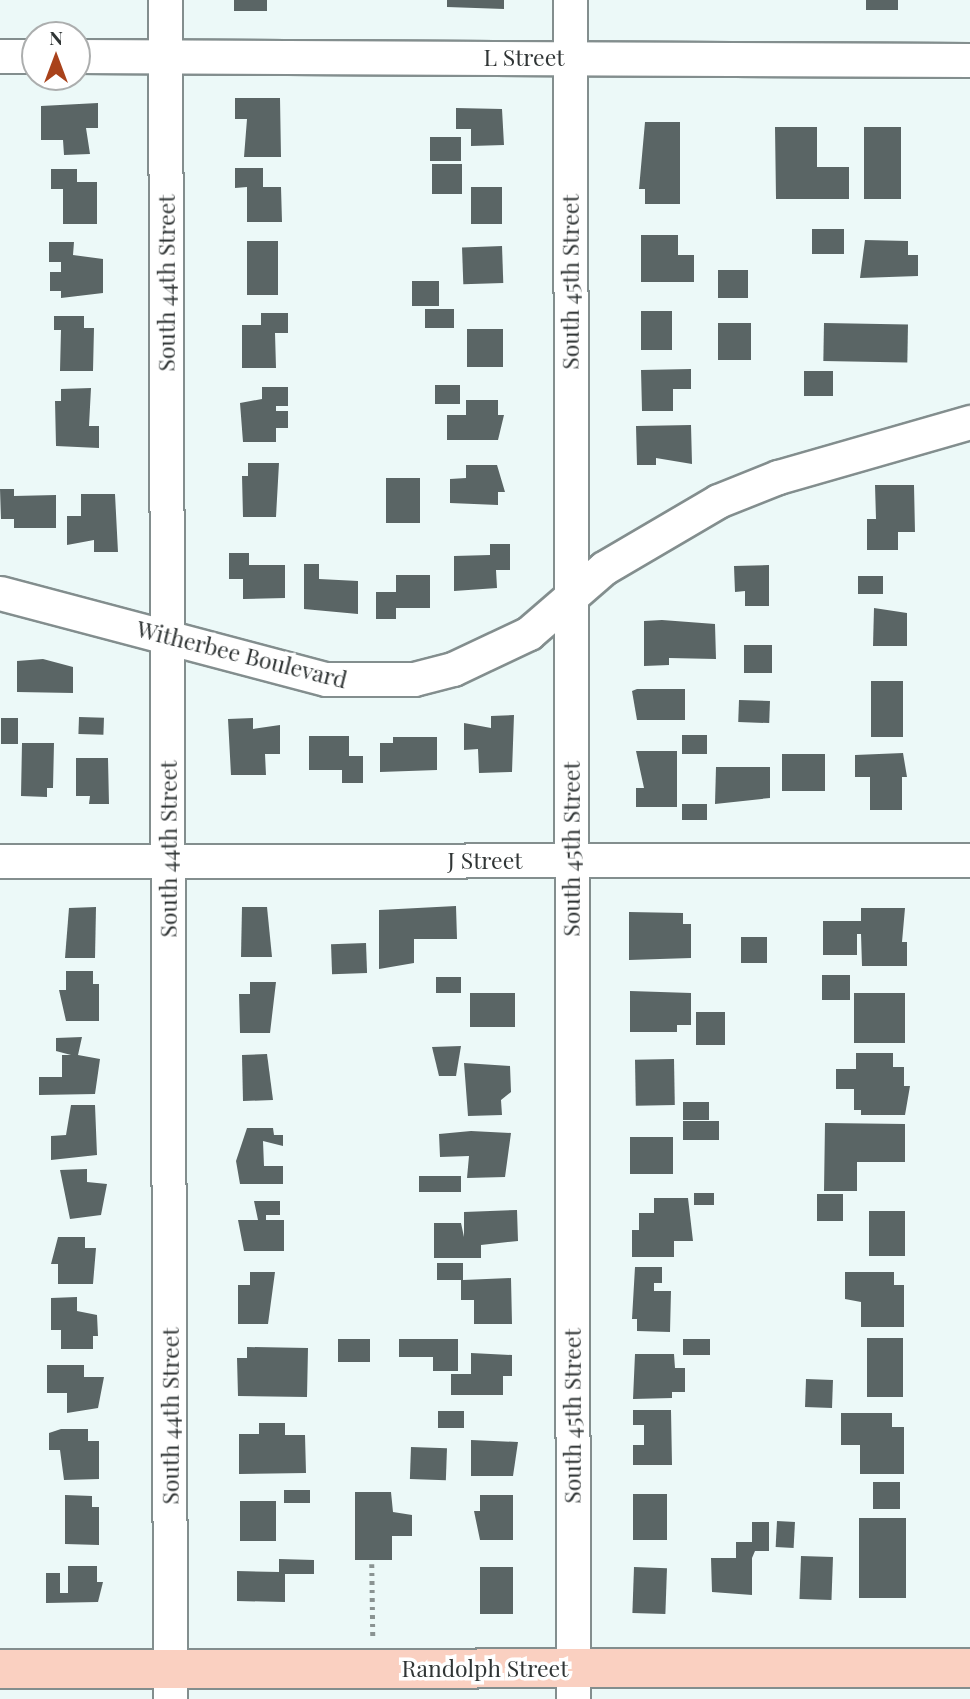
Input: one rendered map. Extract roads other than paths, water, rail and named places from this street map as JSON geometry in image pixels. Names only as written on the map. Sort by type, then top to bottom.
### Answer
[{"type":"main road","name":"Randolph Street","points":[[0,1669],[170,1684],[573,1684],[970,1668]]},
{"type":"street","name":"South 44th Street","points":[[166,0],[170,1684]]},
{"type":"street","name":"South 45th Street","points":[[570,0],[573,1684]]},
{"type":"street","points":[[0,56],[21,56]]},
{"type":"street","name":"L Street","points":[[91,56],[970,60]]},
{"type":"street","name":"Witherbee Boulevard","points":[[0,593],[326,679],[395,681],[453,669],[529,633],[571,596],[659,533],[751,487],[970,422]]},
{"type":"street","name":"J Street","points":[[0,860],[970,860]]}]
